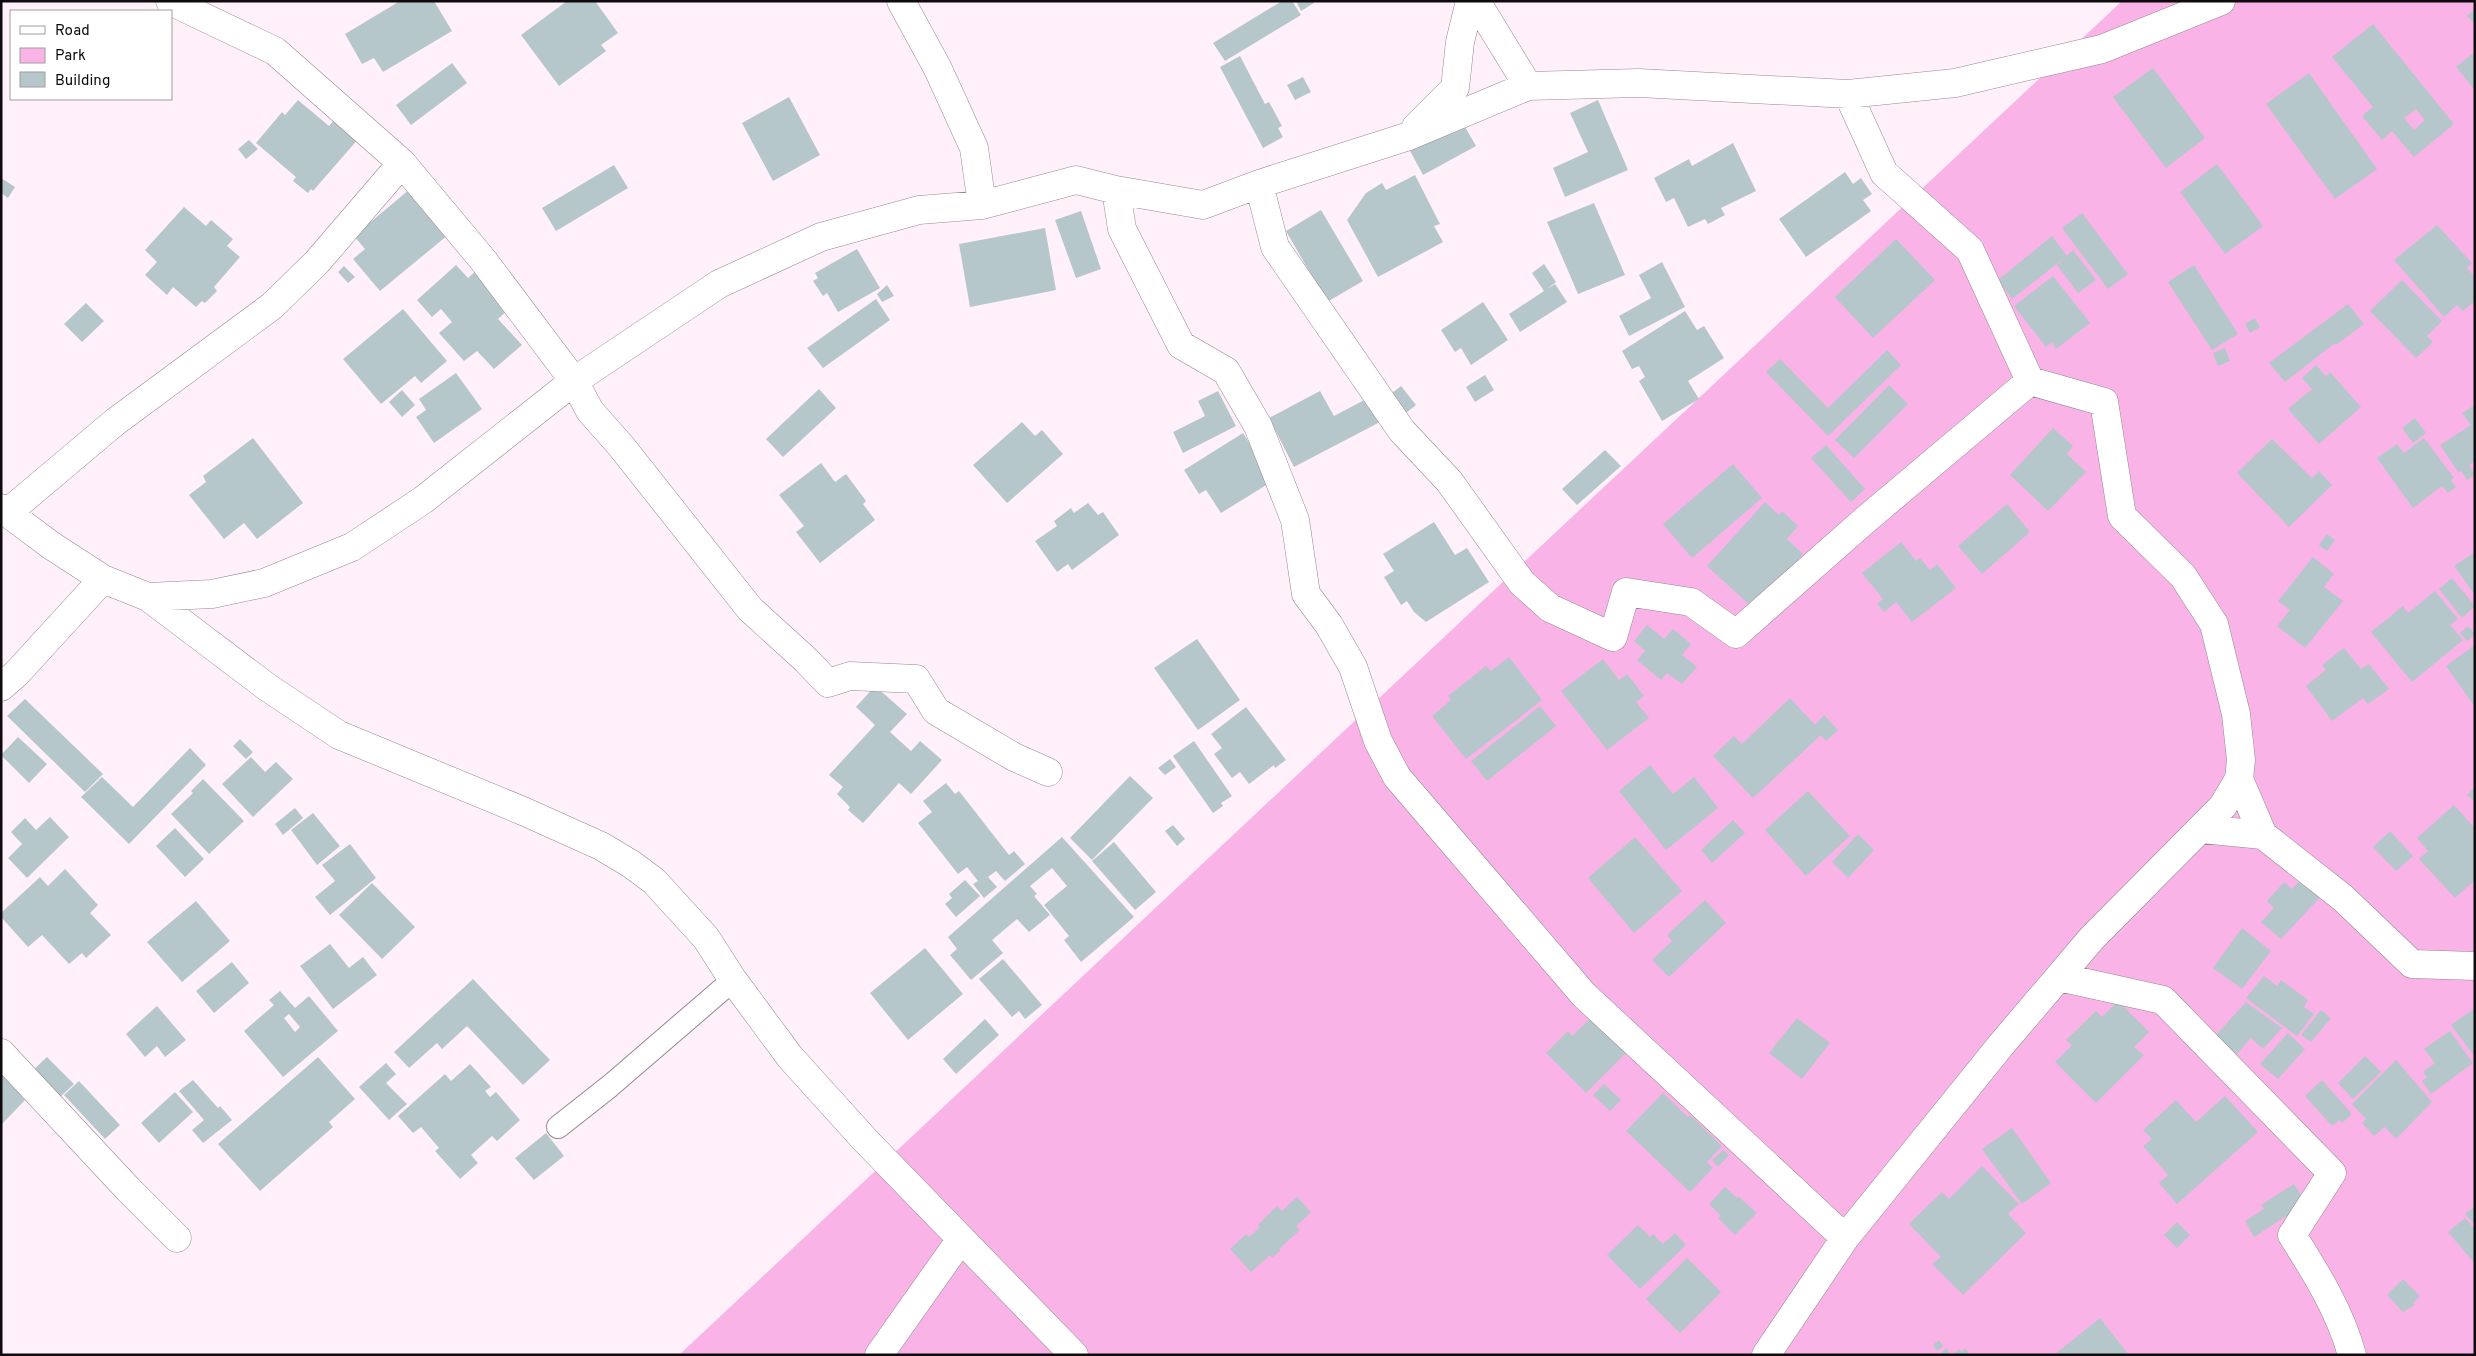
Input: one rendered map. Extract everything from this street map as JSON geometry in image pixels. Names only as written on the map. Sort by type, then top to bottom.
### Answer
[{"type":"street","points":[[170,1],[275,51],[402,163],[483,260],[574,381],[590,411],[621,446],[750,609],[806,660],[828,683],[850,676],[916,679],[936,711],[1014,757],[1048,772]]},
{"type":"street","points":[[900,1],[938,69],[974,148],[982,205]]},
{"type":"street","points":[[1406,137],[1455,88],[1460,42],[1470,1]]},
{"type":"street","points":[[1476,1],[1528,86]]},
{"type":"street","points":[[148,597],[212,594],[264,583],[352,547],[423,500],[574,381],[719,284],[821,237],[918,210],[982,205],[1076,180],[1116,190],[1203,206],[1259,184],[1406,137],[1528,86],[1639,83],[1848,94],[1955,83],[2102,49],[2221,1]]},
{"type":"street","points":[[1848,94],[1884,173],[1970,250],[2030,382]]},
{"type":"street","points":[[402,163],[317,262],[272,306],[115,422],[4,510],[52,546],[103,579],[148,597],[267,687],[339,735],[523,811],[601,846],[631,864],[654,882],[706,938],[733,980],[790,1057],[866,1141],[1074,1355]]},
{"type":"street","points":[[1259,184],[1275,247],[1402,431],[1450,481],[1522,583],[1550,608],[1613,637],[1626,592],[1692,602],[1736,634],[1864,521],[2030,382]]},
{"type":"street","points":[[1116,190],[1122,229],[1180,345],[1226,372],[1258,426],[1295,520],[1306,594],[1329,625],[1353,667],[1378,741],[1397,777],[1584,995],[1845,1238]]},
{"type":"street","points":[[1766,1355],[1845,1238],[2059,976],[2127,901],[2202,830],[2223,806],[2239,779],[2241,760],[2236,714],[2214,624],[2182,576],[2122,516],[2104,402],[2030,382]]},
{"type":"street","points":[[1,687],[16,674],[103,579]]},
{"type":"street","points":[[2239,779],[2263,836],[2342,898],[2412,964],[2475,966]]},
{"type":"street","points":[[2202,830],[2263,836]]},
{"type":"street","points":[[2059,976],[2163,1000],[2332,1173],[2292,1235],[2317,1274],[2346,1332],[2352,1355]]},
{"type":"street","points":[[1,1053],[128,1189],[177,1238]]},
{"type":"street","points":[[879,1355],[961,1239]]},
{"type":"lane","points":[[558,1127],[610,1086],[733,980]]},
{"type":"green space","points":[[2122,1],[2475,1],[2475,1355],[679,1355]]},
{"type":"building","points":[[400,1],[434,1],[452,31],[383,72],[374,58],[362,64],[345,34]]},
{"type":"building","points":[[567,1],[595,1],[618,33],[601,45],[606,51],[559,86],[521,35]]},
{"type":"building","points":[[1282,1],[1292,1],[1301,15],[1225,61],[1213,43]]},
{"type":"building","points":[[1296,1],[1313,1],[1314,3],[1301,11]]},
{"type":"building","points":[[2475,9],[2475,24],[2467,16]]},
{"type":"building","points":[[2373,24],[2454,124],[2414,157],[2392,131],[2382,140],[2362,116],[2373,107],[2332,57]],"holes":[[[2416,109],[2425,120],[2414,130],[2404,118]]]},
{"type":"building","points":[[2472,54],[2475,57],[2475,90],[2456,67]]},
{"type":"building","points":[[1240,56],[1265,104],[1269,102],[1282,126],[1278,128],[1283,137],[1263,148],[1220,67]]},
{"type":"building","points":[[452,63],[467,83],[411,125],[396,105]]},
{"type":"building","points":[[2153,68],[2205,138],[2166,168],[2113,97]]},
{"type":"building","points":[[2309,73],[2377,169],[2335,199],[2266,104]]},
{"type":"building","points":[[1303,77],[1311,92],[1295,100],[1287,85]]},
{"type":"building","points":[[789,97],[820,155],[773,181],[742,123]]},
{"type":"building","points":[[298,100],[329,126],[336,118],[359,138],[313,191],[311,189],[308,193],[293,181],[296,177],[256,143],[282,112],[285,115]]},
{"type":"building","points":[[1598,100],[1628,170],[1565,197],[1553,168],[1588,152],[1570,113]]},
{"type":"building","points":[[1461,120],[1476,146],[1423,175],[1409,149]]},
{"type":"building","points":[[249,140],[258,149],[246,159],[238,149]]},
{"type":"building","points":[[1733,143],[1756,191],[1721,208],[1725,215],[1708,224],[1705,219],[1688,227],[1674,198],[1666,202],[1654,178],[1689,159],[1692,166]]},
{"type":"building","points":[[2217,164],[2263,226],[2225,254],[2180,192]]},
{"type":"building","points":[[614,165],[628,188],[556,231],[542,208]]},
{"type":"building","points":[[1845,172],[1853,184],[1861,178],[1872,194],[1863,200],[1871,211],[1806,257],[1779,219]]},
{"type":"building","points":[[1415,175],[1440,224],[1434,226],[1443,242],[1378,277],[1347,220],[1366,193],[1382,183],[1386,190]]},
{"type":"building","points":[[1,178],[15,187],[8,198],[1,193]]},
{"type":"building","points":[[410,189],[448,235],[380,291],[353,259],[365,249],[354,236]]},
{"type":"building","points":[[1594,203],[1625,275],[1578,294],[1547,222]]},
{"type":"building","points":[[184,207],[206,226],[211,220],[233,239],[227,246],[240,257],[214,287],[217,291],[205,303],[202,301],[196,307],[173,287],[167,295],[145,275],[157,262],[145,250]]},
{"type":"building","points":[[1321,210],[1363,281],[1327,302],[1286,231]]},
{"type":"building","points":[[1081,211],[1101,269],[1076,278],[1055,220]]},
{"type":"building","points":[[2082,213],[2128,274],[2108,289],[2062,228]]},
{"type":"building","points":[[2437,225],[2472,263],[2467,268],[2475,277],[2475,301],[2463,311],[2457,305],[2444,317],[2394,260]]},
{"type":"building","points":[[1045,228],[1056,290],[970,307],[959,244]]},
{"type":"building","points":[[2052,236],[2067,256],[2012,299],[1998,280]]},
{"type":"building","points":[[1896,239],[1935,280],[1873,338],[1835,297]]},
{"type":"building","points":[[857,249],[880,288],[838,312],[827,293],[823,296],[813,281],[818,278],[815,273]]},
{"type":"building","points":[[2073,250],[2096,280],[2078,293],[2057,265]]},
{"type":"building","points":[[1662,262],[1685,307],[1629,336],[1619,316],[1651,298],[1639,275]]},
{"type":"building","points":[[1544,264],[1556,282],[1547,289],[1555,284],[1567,302],[1520,332],[1509,314],[1544,291],[1532,273]]},
{"type":"building","points":[[456,265],[468,278],[480,267],[510,308],[498,319],[522,345],[494,369],[477,351],[464,361],[439,333],[452,322],[441,309],[432,317],[417,300]]},
{"type":"building","points":[[2194,265],[2238,334],[2212,350],[2168,282]]},
{"type":"building","points":[[344,266],[355,277],[348,283],[338,272]]},
{"type":"building","points":[[2053,276],[2090,323],[2056,349],[2052,342],[2046,347],[2014,306]]},
{"type":"building","points":[[2402,280],[2442,321],[2427,336],[2433,342],[2416,358],[2370,311]]},
{"type":"building","points":[[887,285],[894,296],[882,302],[877,294]]},
{"type":"building","points":[[876,299],[890,320],[823,368],[807,348]]},
{"type":"building","points":[[1483,302],[1508,340],[1471,365],[1461,348],[1455,352],[1441,330]]},
{"type":"building","points":[[86,303],[104,321],[82,342],[64,324]]},
{"type":"building","points":[[2348,304],[2364,324],[2336,345],[2335,343],[2285,382],[2269,363]]},
{"type":"building","points":[[403,309],[447,361],[421,383],[415,376],[381,404],[343,359]]},
{"type":"building","points":[[1685,311],[1697,330],[1704,326],[1724,358],[1688,381],[1699,399],[1662,421],[1639,381],[1645,377],[1639,366],[1632,369],[1622,351]]},
{"type":"building","points":[[2255,318],[2260,327],[2250,333],[2245,324]]},
{"type":"building","points":[[2225,348],[2230,361],[2218,366],[2213,353]]},
{"type":"building","points":[[1887,350],[1901,365],[1828,436],[1766,372],[1780,359],[1828,408]]},
{"type":"building","points":[[2316,365],[2326,376],[2330,372],[2361,407],[2319,444],[2288,409],[2312,389],[2302,378]]},
{"type":"building","points":[[456,373],[482,409],[434,443],[416,417],[426,410],[419,399]]},
{"type":"building","points":[[1485,375],[1494,390],[1475,402],[1466,387]]},
{"type":"building","points":[[1889,385],[1908,404],[1854,458],[1835,440]]},
{"type":"building","points":[[1401,386],[1416,405],[1406,413],[1391,394]]},
{"type":"building","points":[[819,389],[836,408],[783,457],[766,439]]},
{"type":"building","points":[[402,390],[415,405],[402,417],[389,402]]},
{"type":"building","points":[[1218,391],[1236,426],[1183,453],[1173,432],[1205,416],[1198,401]]},
{"type":"building","points":[[1320,391],[1334,416],[1368,398],[1380,422],[1294,467],[1269,418]]},
{"type":"building","points":[[2475,405],[2475,461],[2469,465],[2475,475],[2467,480],[2461,471],[2458,472],[2440,445],[2471,425],[2462,413]]},
{"type":"building","points":[[2415,418],[2426,433],[2413,443],[2402,428]]},
{"type":"building","points":[[1022,422],[1035,436],[1042,430],[1063,454],[1007,503],[973,465]]},
{"type":"building","points":[[2053,428],[2073,446],[2067,454],[2086,472],[2048,511],[2010,475]]},
{"type":"building","points":[[1243,433],[1273,481],[1221,513],[1206,490],[1199,494],[1184,470]]},
{"type":"building","points":[[253,438],[303,503],[257,539],[244,523],[224,539],[189,495],[206,482],[203,476]]},
{"type":"building","points":[[2424,438],[2454,478],[2451,480],[2456,487],[2448,493],[2442,486],[2413,508],[2377,458],[2397,444],[2404,453]]},
{"type":"building","points":[[2272,439],[2312,478],[2319,471],[2332,485],[2289,527],[2237,473]]},
{"type":"building","points":[[1826,445],[1865,489],[1851,502],[1811,458]]},
{"type":"building","points":[[1605,450],[1621,466],[1577,505],[1562,489]]},
{"type":"building","points":[[821,463],[835,482],[846,474],[866,501],[863,504],[875,520],[820,563],[796,532],[804,526],[779,495]]},
{"type":"building","points":[[1733,464],[1762,498],[1692,558],[1663,524]]},
{"type":"building","points":[[1765,502],[1779,515],[1782,511],[1798,526],[1787,539],[1803,554],[1754,609],[1707,566]]},
{"type":"building","points":[[1088,503],[1098,515],[1103,512],[1119,535],[1072,570],[1068,564],[1057,572],[1035,541],[1057,526],[1054,521],[1071,508],[1074,513]]},
{"type":"building","points":[[2007,504],[2030,532],[1982,574],[1958,546]]},
{"type":"building","points":[[1434,522],[1455,555],[1467,548],[1489,582],[1426,622],[1414,612],[1407,601],[1401,605],[1384,577],[1394,571],[1383,554]]},
{"type":"building","points":[[2327,534],[2335,540],[2327,551],[2319,545]]},
{"type":"building","points":[[1901,542],[1916,561],[1920,558],[1930,570],[1937,564],[1956,588],[1912,622],[1896,602],[1884,612],[1877,604],[1883,599],[1862,573]]},
{"type":"building","points":[[2475,552],[2475,595],[2454,566]]},
{"type":"building","points":[[2313,557],[2334,574],[2324,587],[2343,601],[2305,648],[2277,626],[2290,610],[2278,601]]},
{"type":"building","points":[[2452,578],[2475,606],[2462,618],[2439,589]]},
{"type":"building","points":[[2435,591],[2458,619],[2450,625],[2463,640],[2412,682],[2371,632],[2403,606],[2408,613]]},
{"type":"building","points":[[1647,625],[1664,639],[1673,629],[1691,644],[1682,655],[1697,667],[1682,684],[1667,673],[1661,680],[1637,660],[1645,651],[1634,641]]},
{"type":"building","points":[[2468,626],[2475,634],[2467,641],[2460,633]]},
{"type":"building","points":[[1197,639],[1240,700],[1198,730],[1154,668]]},
{"type":"building","points":[[2475,645],[2475,707],[2446,666]]},
{"type":"building","points":[[2344,648],[2361,669],[2369,664],[2389,689],[2368,704],[2363,698],[2332,721],[2306,686],[2326,670],[2322,665]]},
{"type":"building","points":[[1509,657],[1542,700],[1466,759],[1432,716],[1451,700],[1448,696],[1486,666],[1491,671]]},
{"type":"building","points":[[1603,659],[1619,680],[1627,674],[1644,696],[1636,702],[1649,718],[1607,750],[1561,691]]},
{"type":"building","points":[[875,686],[907,714],[890,732],[911,751],[920,741],[942,760],[911,794],[899,783],[863,823],[848,810],[850,807],[837,794],[843,787],[829,775],[875,725],[856,707]]},
{"type":"building","points":[[1790,698],[1815,725],[1824,715],[1838,730],[1826,741],[1821,735],[1753,798],[1713,756],[1734,736],[1742,744]]},
{"type":"building","points":[[25,699],[103,774],[85,792],[7,716]]},
{"type":"building","points":[[1540,706],[1556,726],[1487,781],[1471,761]]},
{"type":"building","points":[[1246,707],[1286,760],[1275,768],[1274,765],[1249,784],[1240,772],[1232,778],[1214,754],[1222,748],[1211,734]]},
{"type":"building","points":[[18,737],[47,764],[29,783],[1,755]]},
{"type":"building","points":[[240,739],[253,752],[246,759],[233,746]]},
{"type":"building","points":[[1194,741],[1232,796],[1221,803],[1223,806],[1213,813],[1173,756]]},
{"type":"building","points":[[190,748],[206,765],[129,844],[81,797],[102,777],[133,807]]},
{"type":"building","points":[[251,757],[265,772],[276,762],[293,779],[253,817],[222,784]]},
{"type":"building","points":[[1170,759],[1176,767],[1165,775],[1158,768]]},
{"type":"building","points":[[1650,765],[1673,794],[1694,777],[1718,808],[1666,850],[1619,791]]},
{"type":"building","points":[[1130,776],[1153,798],[1092,860],[1070,838]]},
{"type":"building","points":[[203,779],[244,821],[209,854],[171,814],[193,793],[191,791]]},
{"type":"building","points":[[946,783],[955,794],[959,791],[1009,855],[1014,851],[1025,864],[1005,881],[996,871],[988,877],[997,887],[984,898],[973,884],[978,881],[967,867],[958,874],[918,823],[932,812],[923,801]]},
{"type":"building","points":[[2475,787],[2475,802],[2467,795]]},
{"type":"building","points":[[1808,791],[1850,836],[1806,876],[1765,830]]},
{"type":"building","points":[[2454,805],[2475,828],[2475,880],[2455,898],[2419,859],[2428,851],[2417,838]]},
{"type":"building","points":[[295,808],[303,818],[283,835],[275,824]]},
{"type":"building","points":[[313,813],[340,846],[317,865],[291,830]]},
{"type":"building","points":[[50,817],[69,837],[27,878],[8,858],[22,844],[11,832],[25,818],[36,830]]},
{"type":"building","points":[[1733,820],[1745,833],[1712,863],[1701,850]]},
{"type":"building","points":[[1173,825],[1185,839],[1177,846],[1165,831]]},
{"type":"building","points":[[175,828],[204,859],[185,877],[156,846]]},
{"type":"building","points":[[2390,831],[2413,856],[2396,871],[2373,847]]},
{"type":"building","points":[[1858,834],[1874,850],[1848,878],[1832,862]]},
{"type":"building","points":[[1062,837],[1134,917],[1081,962],[1064,940],[1069,936],[1044,905],[1067,886],[1052,868],[1030,886],[1037,894],[1034,896],[1050,915],[1029,932],[1017,919],[992,940],[1003,953],[971,980],[950,955],[957,949],[948,937]]},
{"type":"building","points":[[1635,837],[1682,891],[1634,933],[1588,878]]},
{"type":"building","points":[[1114,842],[1156,892],[1135,910],[1092,861]]},
{"type":"building","points":[[350,844],[376,878],[330,915],[315,897],[335,881],[322,865]]},
{"type":"building","points":[[65,869],[98,905],[90,913],[111,935],[86,958],[82,953],[69,964],[42,935],[28,947],[1,917],[1,913],[40,877],[48,886]]},
{"type":"building","points":[[2305,875],[2324,893],[2281,939],[2261,922],[2274,908],[2267,901],[2284,882],[2292,889]]},
{"type":"building","points":[[965,880],[980,896],[956,917],[945,904],[952,898],[949,894]]},
{"type":"building","points":[[372,883],[415,927],[382,959],[339,915]]},
{"type":"building","points":[[1705,900],[1726,923],[1669,977],[1652,960],[1672,941],[1667,935]]},
{"type":"building","points":[[196,901],[230,941],[182,982],[147,942]]},
{"type":"building","points":[[2242,928],[2271,951],[2242,989],[2213,968]]},
{"type":"building","points":[[330,944],[349,968],[363,957],[377,975],[333,1009],[300,966]]},
{"type":"building","points":[[925,948],[963,994],[908,1040],[870,993]]},
{"type":"building","points":[[1003,959],[1042,1005],[1025,1019],[1019,1011],[1012,1017],[979,979]]},
{"type":"building","points":[[232,962],[249,983],[214,1013],[196,991]]},
{"type":"building","points":[[2264,976],[2277,986],[2281,980],[2308,1000],[2304,1007],[2314,1014],[2297,1036],[2246,998]]},
{"type":"building","points":[[473,979],[550,1060],[523,1085],[467,1026],[442,1049],[437,1043],[409,1068],[394,1052]]},
{"type":"building","points":[[280,991],[295,1008],[309,996],[338,1031],[283,1077],[244,1031],[274,1005],[269,1000]],"holes":[[[289,1014],[300,1027],[295,1032],[284,1018]]]},
{"type":"building","points":[[2118,1001],[2149,1032],[2134,1047],[2144,1055],[2096,1103],[2055,1062],[2072,1045],[2066,1040],[2096,1011],[2102,1017]]},
{"type":"building","points":[[2246,1002],[2282,1028],[2263,1049],[2251,1038],[2237,1054],[2215,1036]]},
{"type":"building","points":[[157,1006],[186,1040],[165,1057],[157,1046],[145,1057],[126,1034]]},
{"type":"building","points":[[2475,1008],[2475,1057],[2451,1025]]},
{"type":"building","points":[[2321,1010],[2331,1018],[2311,1042],[2301,1035]]},
{"type":"building","points":[[1598,1011],[1633,1046],[1586,1093],[1546,1053],[1568,1031],[1572,1036]]},
{"type":"building","points":[[1797,1018],[1830,1043],[1802,1079],[1769,1053]]},
{"type":"building","points":[[985,1019],[999,1035],[956,1074],[943,1059]]},
{"type":"building","points":[[2450,1031],[2473,1063],[2431,1094],[2422,1081],[2427,1077],[2423,1072],[2435,1063],[2424,1049]]},
{"type":"building","points":[[2288,1033],[2305,1049],[2278,1079],[2260,1064]]},
{"type":"building","points":[[2365,1056],[2381,1072],[2353,1099],[2338,1083]]},
{"type":"building","points":[[47,1057],[74,1084],[57,1100],[31,1072]]},
{"type":"building","points":[[318,1057],[355,1099],[329,1122],[333,1127],[260,1191],[218,1144]]},
{"type":"building","points":[[2396,1060],[2432,1102],[2396,1139],[2385,1127],[2374,1136],[2362,1123],[2366,1119],[2352,1104]]},
{"type":"building","points":[[386,1063],[396,1074],[386,1083],[407,1104],[389,1120],[359,1087]]},
{"type":"building","points":[[470,1064],[491,1087],[485,1091],[490,1097],[496,1092],[520,1120],[497,1141],[492,1136],[471,1155],[478,1163],[460,1179],[435,1151],[439,1148],[421,1127],[413,1133],[398,1116],[445,1074],[451,1081]]},
{"type":"building","points":[[1,1073],[25,1100],[1,1125]]},
{"type":"building","points":[[193,1080],[218,1108],[220,1106],[232,1120],[203,1143],[192,1130],[204,1120],[179,1091]]},
{"type":"building","points":[[2322,1080],[2352,1114],[2342,1123],[2339,1120],[2332,1126],[2305,1096]]},
{"type":"building","points":[[79,1081],[120,1125],[105,1139],[64,1095]]},
{"type":"building","points":[[1604,1084],[1621,1100],[1610,1111],[1593,1095]]},
{"type":"building","points":[[175,1092],[193,1112],[159,1143],[141,1123]]},
{"type":"building","points":[[1663,1093],[1688,1117],[1690,1115],[1722,1146],[1707,1162],[1713,1168],[1690,1192],[1626,1131]]},
{"type":"building","points":[[2225,1096],[2258,1132],[2177,1204],[2159,1183],[2168,1175],[2143,1146],[2152,1139],[2143,1130],[2176,1100],[2196,1122]]},
{"type":"building","points":[[2012,1128],[2051,1183],[2022,1204],[1982,1149]]},
{"type":"building","points":[[546,1133],[564,1156],[534,1180],[515,1158]]},
{"type":"building","points":[[1723,1150],[1729,1155],[1718,1167],[1712,1160]]},
{"type":"building","points":[[1982,1166],[2019,1204],[2008,1214],[2026,1233],[1963,1295],[1932,1264],[1941,1257],[1909,1224],[1942,1192],[1949,1199]]},
{"type":"building","points":[[2294,1184],[2306,1203],[2254,1237],[2245,1221],[2264,1209],[2261,1205]]},
{"type":"building","points":[[1725,1187],[1757,1213],[1735,1235],[1718,1218],[1721,1216],[1709,1204]]},
{"type":"building","points":[[1297,1197],[1311,1212],[1296,1226],[1300,1230],[1272,1258],[1270,1255],[1251,1272],[1230,1249],[1246,1234],[1249,1237],[1260,1227],[1258,1225],[1277,1206],[1282,1211]]},
{"type":"building","points":[[2475,1206],[2475,1225],[2465,1214]]},
{"type":"building","points":[[2465,1218],[2475,1229],[2475,1264],[2448,1232]]},
{"type":"building","points":[[2177,1222],[2190,1235],[2177,1248],[2164,1235]]},
{"type":"building","points":[[1638,1225],[1650,1237],[1653,1234],[1663,1244],[1675,1233],[1686,1245],[1640,1289],[1607,1255]]},
{"type":"building","points":[[1687,1258],[1721,1292],[1680,1333],[1646,1299]]},
{"type":"building","points":[[2403,1279],[2420,1296],[2413,1303],[2415,1305],[2403,1312],[2387,1295]]},
{"type":"building","points":[[2100,1318],[2129,1355],[2054,1355]]},
{"type":"building","points":[[1939,1340],[1943,1346],[1937,1351],[1933,1345]]},
{"type":"building","points":[[1946,1348],[1951,1355],[1939,1355]]},
{"type":"building","points":[[1965,1348],[1970,1355],[1952,1355],[1959,1349],[1962,1352]]}]
